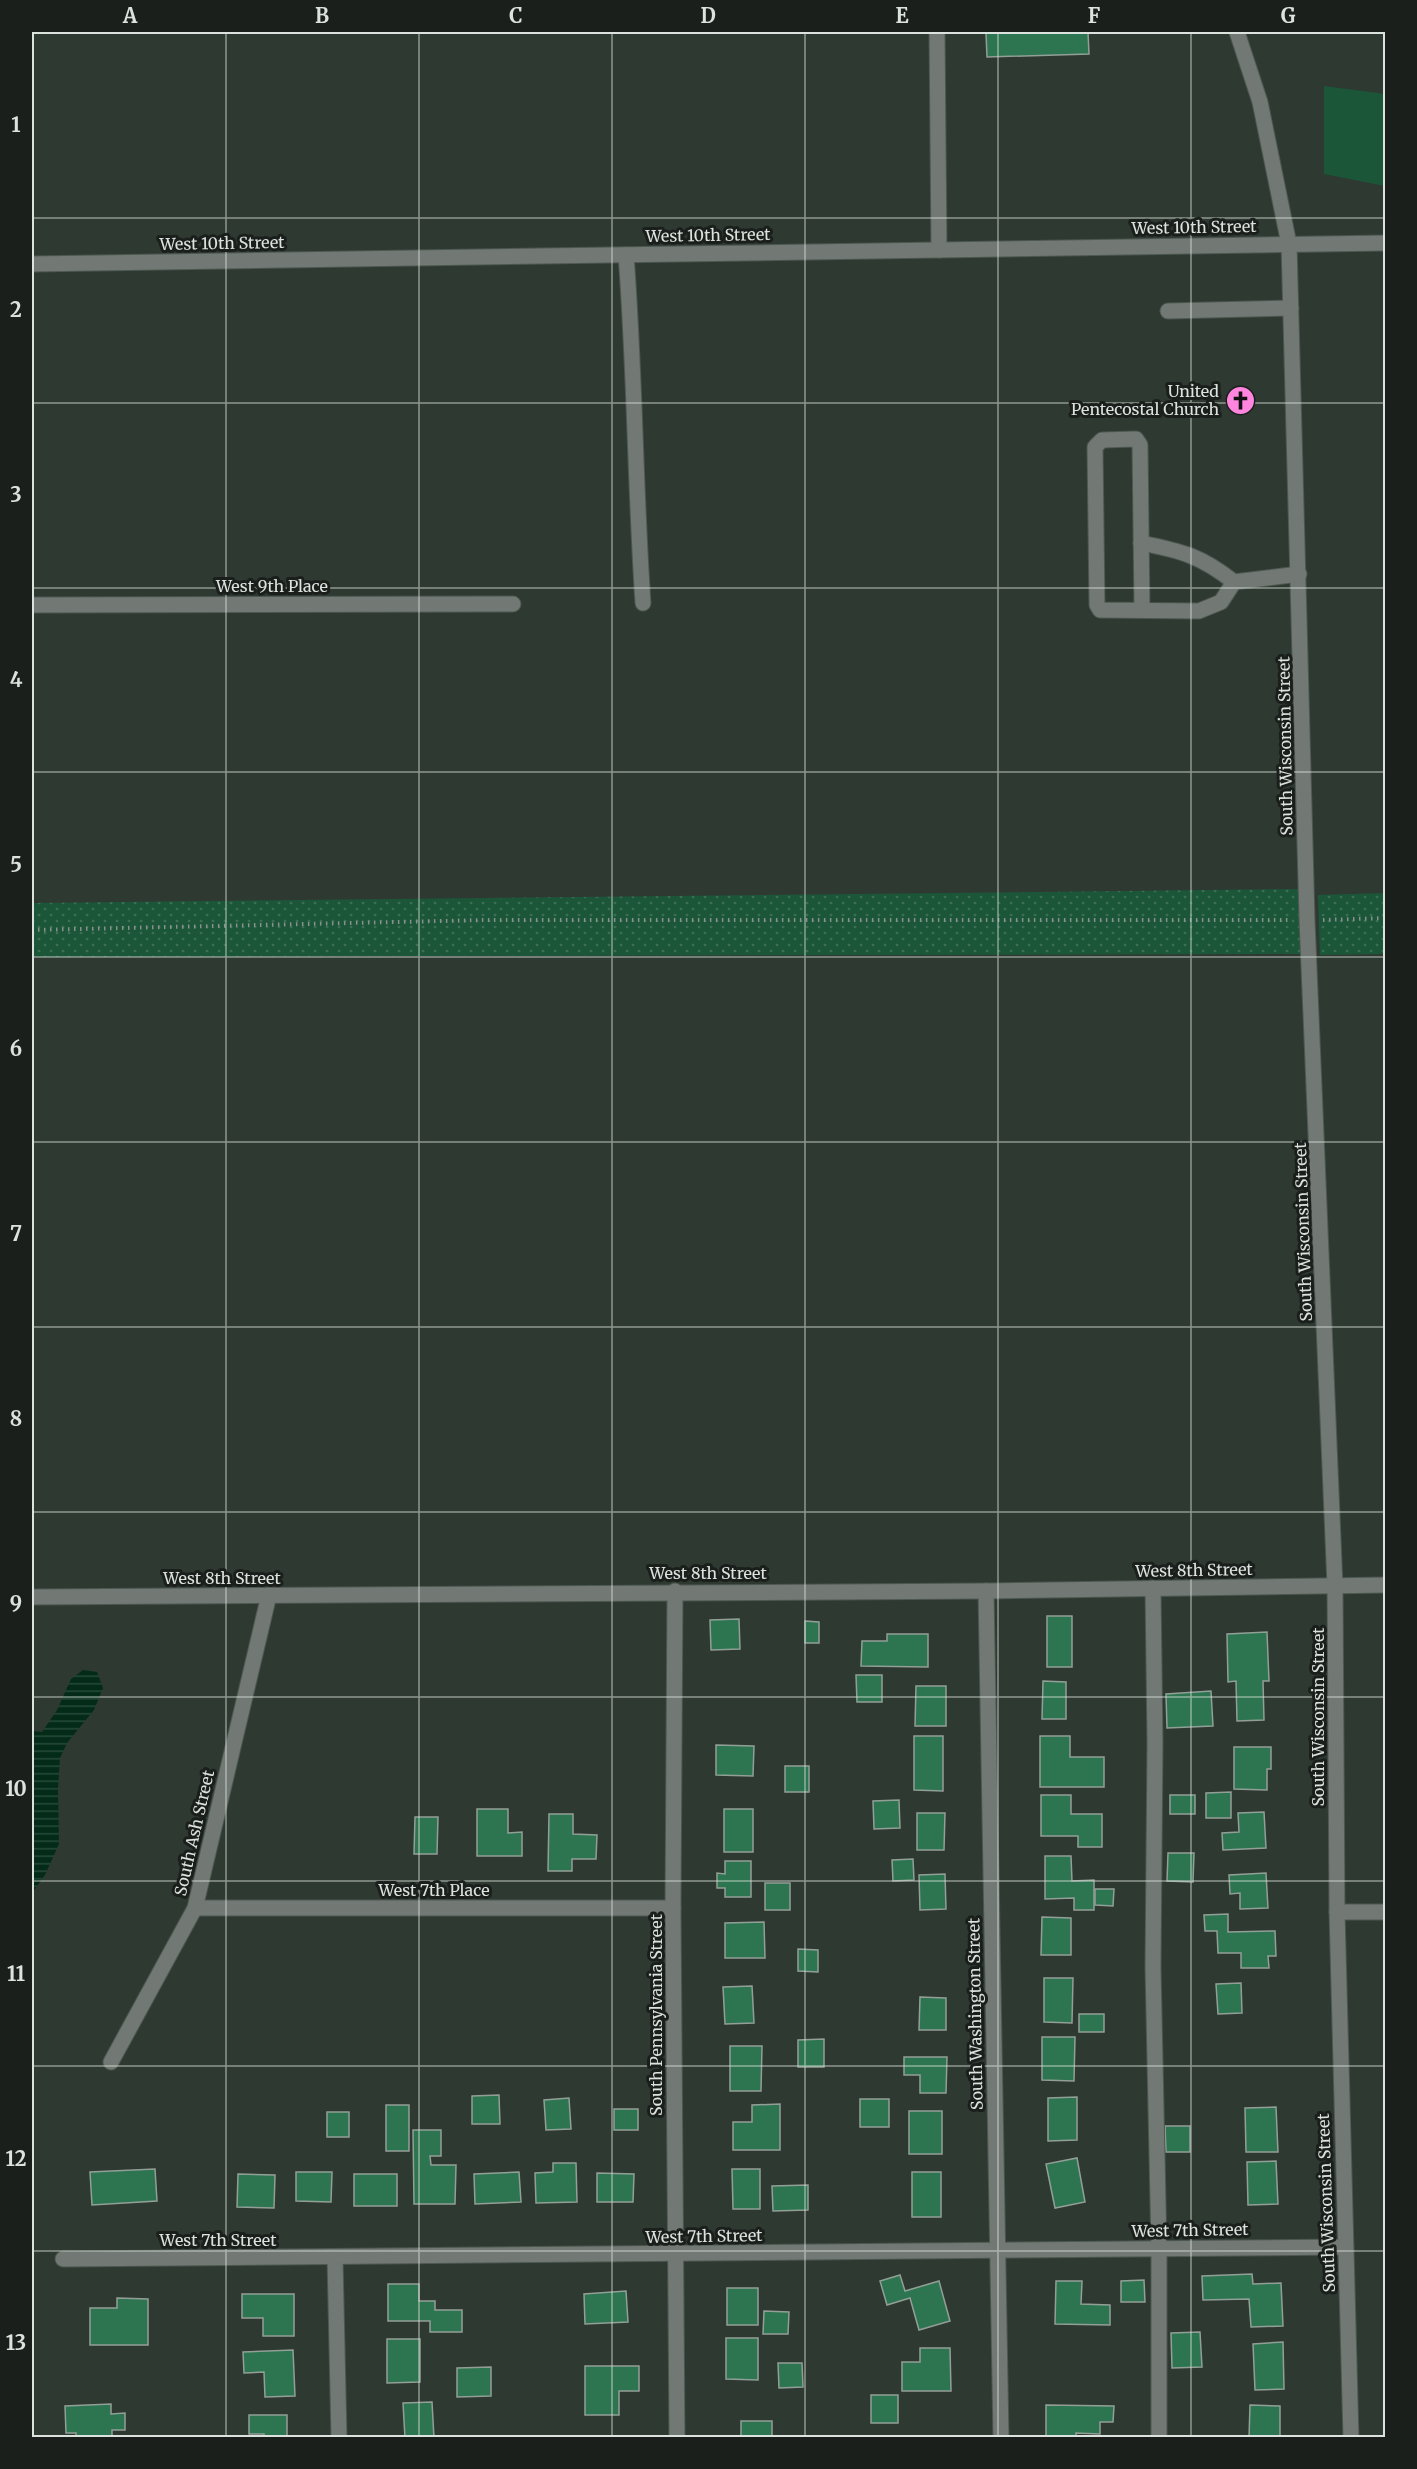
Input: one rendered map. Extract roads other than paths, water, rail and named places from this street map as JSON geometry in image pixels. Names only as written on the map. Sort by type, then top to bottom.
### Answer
[{"type":"street","points":[[937,32],[939,250]]},
{"type":"street","name":"South Wisconsin Street","points":[[1237,32],[1260,102],[1289,244],[1307,920],[1335,1586],[1337,1912],[1351,2438]]},
{"type":"street","name":"West 10th Street","points":[[32,264],[1386,243]]},
{"type":"street","points":[[626,255],[631,322],[642,603]]},
{"type":"street","points":[[1168,311],[1291,308]]},
{"type":"street","points":[[1142,609],[1140,445],[1136,439],[1102,440],[1095,447],[1097,605],[1100,610],[1199,610],[1221,602],[1234,582]]},
{"type":"street","points":[[1141,543],[1196,556],[1214,566],[1234,582],[1299,574]]},
{"type":"street","name":"West 9th Place","points":[[32,605],[513,604]]},
{"type":"street","name":"West 8th Street","points":[[32,1597],[675,1591],[986,1591],[1386,1585]]},
{"type":"street","points":[[1153,1588],[1155,1744],[1153,1967],[1160,2249],[1159,2438]]},
{"type":"street","name":"South Pennsylvania Street","points":[[675,1591],[673,1908],[677,2438]]},
{"type":"street","name":"South Washington Street","points":[[986,1591],[1001,2438]]},
{"type":"street","name":"South Ash Street","points":[[111,2062],[195,1908],[269,1595]]},
{"type":"street","name":"West 7th Place","points":[[195,1908],[673,1908]]},
{"type":"street","points":[[1337,1912],[1386,1912]]},
{"type":"street","name":"West 7th Street","points":[[63,2259],[1346,2247]]},
{"type":"street","points":[[335,2258],[339,2438]]},
{"type":"place","name":"United Pentecostal Church","points":[[1240,400]]}]
